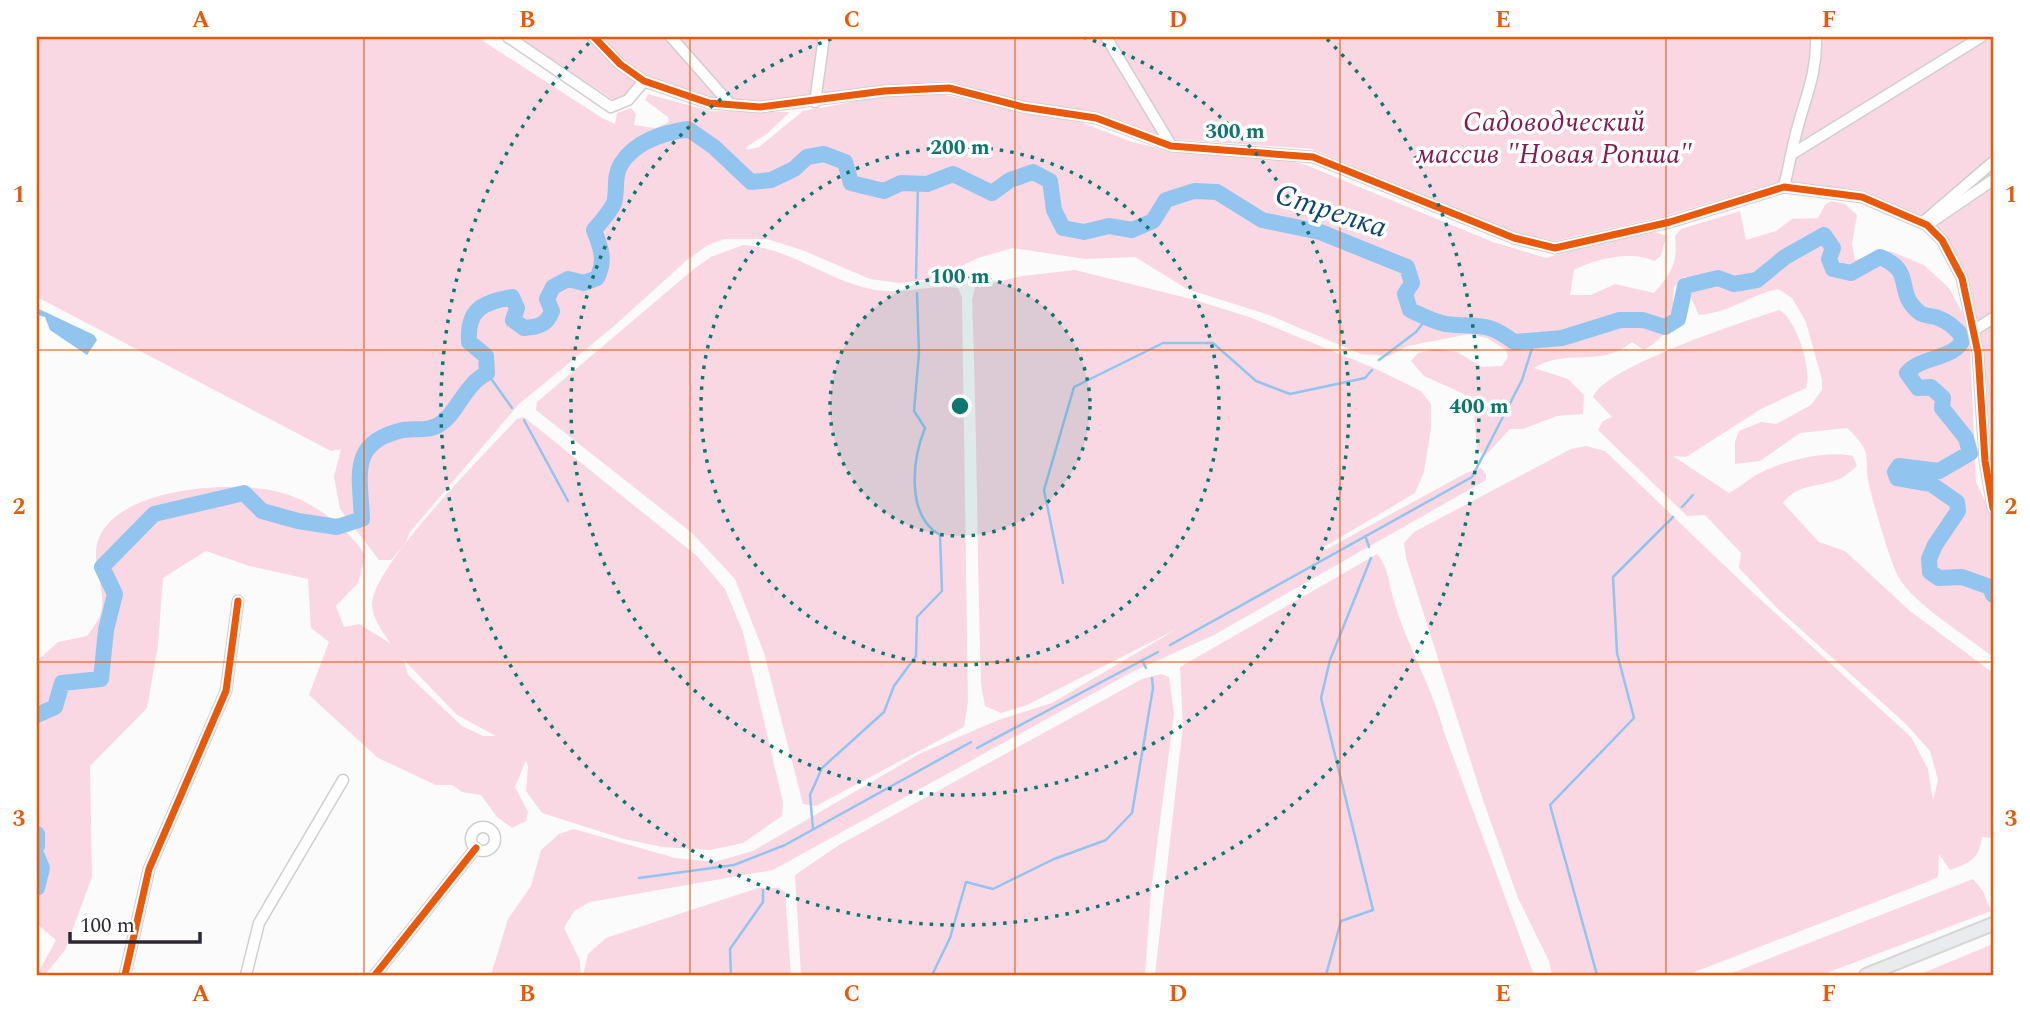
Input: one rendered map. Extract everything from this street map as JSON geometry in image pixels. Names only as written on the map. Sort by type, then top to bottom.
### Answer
[{"type":"main road","points":[[1866,975],[1993,925]]},
{"type":"street","points":[[508,37],[611,107],[628,100],[644,81]]},
{"type":"street","points":[[594,37],[620,64],[644,81],[709,103],[760,107],[884,91],[949,88],[1023,107],[1096,118],[1171,146],[1313,158],[1514,239],[1555,248],[1670,222],[1784,187],[1862,197],[1924,224],[1942,240],[1962,278],[1978,353],[1989,444],[1993,508]]},
{"type":"street","points":[[671,37],[731,105]]},
{"type":"street","points":[[815,102],[824,37]]},
{"type":"street","points":[[1106,37],[1171,146]]},
{"type":"street","points":[[1784,187],[1815,71],[1816,37]]},
{"type":"street","points":[[1792,154],[1981,37]]},
{"type":"street","points":[[1924,224],[1993,162]]},
{"type":"street","points":[[1924,224],[1993,180]]},
{"type":"street","points":[[1973,331],[1993,318]]},
{"type":"street","points":[[125,975],[149,869],[226,691],[238,601]]},
{"type":"street","points":[[246,975],[259,923],[343,780]]},
{"type":"street","points":[[375,975],[476,848]]},
{"type":"green space","points":[[37,37],[477,37],[615,124],[617,113],[631,108],[636,114],[634,125],[655,128],[669,122],[668,117],[645,100],[648,94],[710,111],[790,112],[767,134],[746,147],[747,150],[759,147],[803,111],[884,96],[940,94],[1083,123],[1132,142],[1167,150],[1281,159],[1306,165],[1493,242],[1546,258],[1594,243],[1656,232],[1666,236],[1661,256],[1654,261],[1635,256],[1613,257],[1574,270],[1570,295],[1591,295],[1615,284],[1654,293],[1672,267],[1676,254],[1675,236],[1681,229],[1740,211],[1746,240],[1776,231],[1792,219],[1818,218],[1825,205],[1831,201],[1845,204],[1857,215],[1852,244],[1855,260],[1890,251],[1924,265],[1949,288],[1963,314],[1970,347],[1976,482],[1993,518],[1993,657],[1929,609],[1899,578],[1871,493],[1865,450],[1847,428],[1800,433],[1760,461],[1735,464],[1735,442],[1739,431],[1761,422],[1776,424],[1811,405],[1822,390],[1822,380],[1806,322],[1792,298],[1778,289],[1720,311],[1699,315],[1691,298],[1693,287],[1685,276],[1674,287],[1672,317],[1667,330],[1644,350],[1632,342],[1608,354],[1559,359],[1534,368],[1568,379],[1584,395],[1583,414],[1557,416],[1523,429],[1510,429],[1485,456],[1477,449],[1474,411],[1464,394],[1424,376],[1411,361],[1418,353],[1435,349],[1457,352],[1482,367],[1502,366],[1508,357],[1506,350],[1487,338],[1469,334],[1408,346],[1389,356],[1361,354],[1269,315],[1187,289],[1135,257],[1085,259],[1013,248],[978,258],[961,266],[949,277],[899,283],[870,279],[802,250],[767,239],[725,239],[708,245],[687,260],[613,327],[519,404],[410,532],[405,544],[391,560],[379,560],[340,509],[334,477],[341,449],[331,451],[37,297]]},
{"type":"green space","name":"Садоводческий массив \"Новая Ропша\"","points":[[517,37],[1993,37],[1993,471],[1984,351],[1968,276],[1946,236],[1930,220],[1863,190],[1779,182],[1665,216],[1555,241],[1514,232],[1312,149],[1170,139],[1097,112],[1025,102],[949,81],[884,85],[760,102],[709,97],[651,83],[615,101]]},
{"type":"green space","points":[[743,245],[761,247],[794,258],[859,286],[886,291],[958,288],[962,297],[968,701],[964,727],[816,806],[803,804],[764,653],[735,579],[692,533],[536,410],[537,402],[695,268],[711,257]]},
{"type":"green space","points":[[1075,270],[1195,300],[1252,318],[1374,368],[1421,391],[1431,404],[1431,428],[1424,472],[1415,493],[1319,550],[1327,549],[1466,473],[1481,468],[1486,474],[1486,480],[1214,635],[1132,672],[773,870],[590,902],[574,911],[564,928],[580,961],[581,975],[491,975],[508,919],[531,886],[541,850],[559,834],[574,829],[675,858],[714,862],[753,851],[921,753],[1001,719],[1052,703],[1177,629],[1027,705],[1001,713],[985,706],[981,684],[972,300],[975,287],[1022,276]]},
{"type":"green space","points":[[1779,310],[1797,334],[1807,370],[1806,388],[1761,409],[1686,457],[1673,456],[1729,493],[1758,474],[1783,464],[1820,455],[1853,456],[1857,466],[1844,477],[1802,489],[1783,503],[1819,542],[1845,551],[1910,611],[1993,673],[1993,838],[1982,837],[1976,855],[1963,865],[1950,870],[1939,854],[1938,877],[1927,882],[1687,975],[1552,975],[1549,961],[1518,898],[1484,803],[1406,558],[1404,543],[1414,532],[1571,449],[1586,446],[1605,451],[1749,589],[1911,737],[1928,769],[1933,801],[1938,780],[1930,751],[1906,724],[1778,609],[1739,568],[1741,553],[1705,515],[1687,516],[1598,430],[1603,421],[1612,417],[1593,397],[1603,385],[1622,372],[1677,346]]},
{"type":"green space","points":[[524,417],[697,556],[725,589],[743,632],[783,802],[782,816],[743,843],[710,850],[662,847],[624,839],[542,813],[526,791],[526,760],[515,787],[528,812],[526,821],[512,828],[497,817],[481,795],[462,792],[452,785],[436,785],[378,758],[309,695],[329,642],[311,628],[308,579],[249,566],[206,551],[163,578],[158,646],[147,708],[90,766],[92,877],[65,950],[45,975],[37,975],[56,940],[37,924],[37,661],[58,642],[87,636],[99,618],[102,594],[96,547],[111,521],[130,507],[155,497],[183,491],[240,487],[265,489],[297,498],[320,510],[341,527],[365,555],[358,583],[336,606],[344,627],[359,624],[390,643],[374,616],[372,605],[377,587],[390,564],[433,509],[517,419]],"holes":[[[404,660],[457,715],[496,736],[483,736],[462,726],[408,675]]]},
{"type":"green space","points":[[1377,554],[1385,568],[1397,612],[1433,698],[1534,975],[1155,975],[1183,725],[1180,667]]},
{"type":"green space","points":[[1161,674],[1169,677],[1174,714],[1151,891],[1145,975],[801,975],[795,875],[839,845],[1142,679]]},
{"type":"green space","points":[[1973,879],[1983,891],[1991,911],[1821,975],[1727,975]]},
{"type":"green space","points":[[758,888],[779,888],[785,892],[791,975],[583,975],[588,954],[606,938]]},
{"type":"green space","points":[[1993,944],[1993,975],[1918,975]]},
{"type":"water","points":[[37,308],[94,335],[97,340],[87,355],[50,330],[45,317],[37,315]]},
{"type":"waterway","name":"Стрелка","points":[[37,715],[55,707],[62,683],[101,679],[106,630],[115,594],[102,567],[154,514],[244,493],[262,511],[298,521],[337,527],[362,519],[360,474],[366,452],[386,435],[403,430],[431,428],[440,424],[451,414],[472,385],[487,373],[486,356],[469,342],[471,322],[478,309],[512,297],[517,308],[513,320],[524,328],[538,326],[545,322],[552,311],[547,299],[553,287],[568,279],[584,283],[597,278],[602,254],[594,230],[614,203],[617,173],[621,164],[642,144],[688,129],[714,147],[751,182],[771,180],[794,169],[807,157],[824,154],[845,162],[851,183],[884,191],[901,183],[927,184],[953,174],[992,193],[1010,180],[1033,172],[1050,181],[1054,210],[1063,228],[1084,232],[1109,226],[1132,230],[1153,221],[1166,200],[1194,191],[1217,192],[1262,220],[1320,232],[1407,267],[1412,283],[1405,294],[1410,310],[1441,323],[1496,330],[1514,342],[1562,338],[1620,320],[1643,320],[1665,327],[1678,319],[1685,286],[1718,278],[1734,284],[1757,280],[1785,257],[1824,235],[1833,248],[1829,259],[1833,269],[1851,273],[1880,257],[1898,269],[1908,298],[1920,313],[1948,323],[1963,338],[1954,350],[1921,363],[1907,373],[1918,388],[1931,387],[1943,398],[1942,408],[1966,438],[1970,453],[1939,471],[1899,466],[1895,472],[1897,478],[1931,484],[1957,502],[1958,511],[1935,545],[1929,559],[1930,572],[1939,578],[1962,577],[1990,587],[1993,595]]},
{"type":"waterway","points":[[916,278],[918,183]]},
{"type":"waterway","points":[[813,829],[810,795],[822,768],[884,712],[894,686],[916,656],[917,617],[942,591],[940,535],[921,515],[915,486],[917,456],[925,428],[914,411],[919,353],[917,293]]},
{"type":"waterway","points":[[1379,360],[1416,332],[1427,318]]},
{"type":"waterway","points":[[1170,645],[1472,477],[1522,380],[1534,342]]},
{"type":"waterway","points":[[1063,583],[1044,490],[1074,387],[1163,343],[1213,343],[1256,381],[1290,394],[1365,378],[1372,370]]},
{"type":"waterway","points":[[487,373],[512,408]]},
{"type":"waterway","points":[[524,420],[568,501]]},
{"type":"waterway","points":[[1682,507],[1693,495]]},
{"type":"waterway","points":[[1597,975],[1550,805],[1634,718],[1617,653],[1613,577],[1673,517]]},
{"type":"waterway","points":[[1366,538],[1369,547]]},
{"type":"waterway","points":[[1326,975],[1341,921],[1373,910],[1321,698],[1330,660],[1371,558]]},
{"type":"waterway","points":[[977,748],[1158,652]]},
{"type":"waterway","points":[[1142,660],[1146,668]]},
{"type":"waterway","points":[[932,975],[950,938],[966,882],[993,889],[1054,859],[1106,840],[1132,813],[1153,688],[1152,678]]},
{"type":"waterway","points":[[639,878],[734,865],[785,845],[971,742]]},
{"type":"waterway","name":"Стрелка","points":[[37,834],[37,846]]},
{"type":"waterway","name":"Стрелка","points":[[37,856],[42,868],[37,888]]},
{"type":"waterway","points":[[731,975],[730,949],[763,902],[763,890]]},
{"type":"cycle path","points":[[594,37],[620,64],[644,81],[709,103],[760,107],[884,91],[949,88],[1023,107],[1096,118],[1171,146],[1313,157],[1514,238],[1555,248],[1670,222],[1784,187],[1862,197],[1927,225],[1942,240],[1962,278],[1978,353],[1985,461],[1993,508]]},
{"type":"cycle path","points":[[125,975],[149,869],[226,691],[238,601]]},
{"type":"cycle path","points":[[375,975],[476,848]]}]
